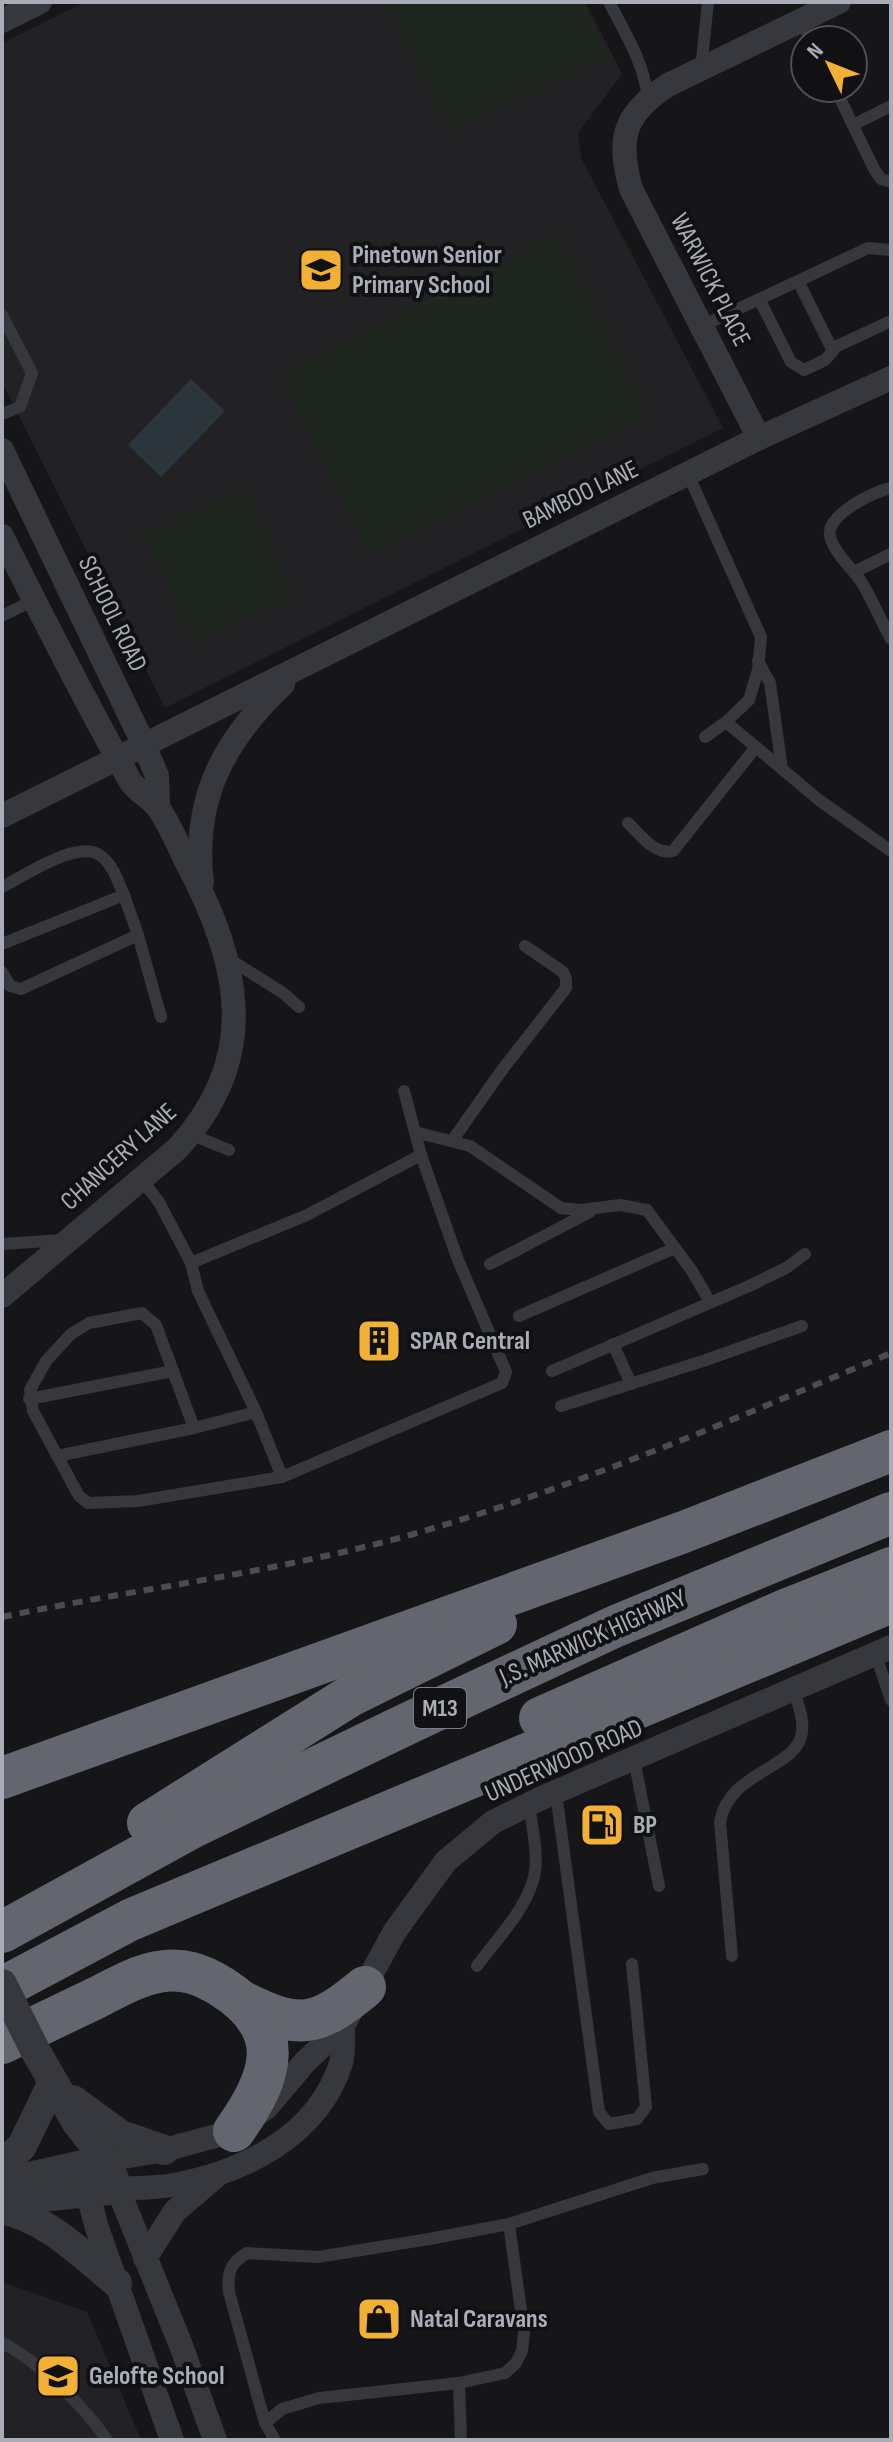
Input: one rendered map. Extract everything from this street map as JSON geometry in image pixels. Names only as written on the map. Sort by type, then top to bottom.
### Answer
[{"type":"highway","points":[[4,1777],[681,1533],[891,1451]]},
{"type":"highway","name":"J.S. MARWICK HIGHWAY","points":[[2,1931],[191,1828],[411,1722],[616,1626],[891,1513]]},
{"type":"highway","points":[[2,1931],[138,1829],[350,1696],[681,1533]]},
{"type":"highway","name":"J.S. MARWICK HIGHWAY","points":[[130,1920],[518,1728],[772,1616],[891,1568]]},
{"type":"highway","points":[[130,1920],[891,1602]]},
{"type":"highway","name":"M13","points":[[2,1986],[130,1920]]},
{"type":"highway","points":[[19,2046],[141,1976],[159,1972],[192,1972],[209,1979],[243,2002],[282,2018],[305,2021],[332,2013],[365,1987]]},
{"type":"highway","points":[[234,2131],[255,2101],[268,2055],[263,2027],[243,2002]]},
{"type":"street","points":[[2,21],[40,2]]},
{"type":"street","points":[[813,24],[839,2]]},
{"type":"street","points":[[648,98],[701,69],[789,36]]},
{"type":"street","name":"WARWICK PLACE","points":[[648,98],[633,115],[624,144],[624,161],[631,189],[759,438]]},
{"type":"street","name":"BAMBOO LANE","points":[[2,816],[759,438],[891,378]]},
{"type":"street","name":"SCHOOL ROAD","points":[[2,450],[144,745],[157,776],[158,806]]},
{"type":"street","name":"SCHOOL ROAD","points":[[2,536],[117,759],[132,785],[158,806],[203,893],[221,934],[235,1032]]},
{"type":"street","name":"BAMBOO LANE","points":[[203,893],[201,821],[210,786],[225,753],[246,724],[299,669]]},
{"type":"street","name":"CHANCERY LANE","points":[[2,1296],[190,1134],[208,1112],[226,1074],[235,1032]]},
{"type":"street","name":"UNDERWOOD ROAD","points":[[91,2173],[234,2131],[267,2107],[305,2062],[343,2026],[395,1931],[446,1861],[493,1822],[883,1650]]},
{"type":"street","points":[[2,1986],[19,2046],[53,2082],[83,2110],[121,2135],[164,2150]]},
{"type":"street","name":"UNDERWOOD ROAD","points":[[118,2189],[174,2185],[223,2171],[256,2159],[290,2138],[312,2114],[342,2061],[343,2026]]},
{"type":"street","points":[[53,2082],[77,2123],[91,2173],[97,2228],[172,2440]]},
{"type":"street","points":[[2,2165],[22,2146],[53,2082]]},
{"type":"street","points":[[145,2258],[175,2211],[223,2171]]},
{"type":"street","points":[[2,2201],[91,2173]]},
{"type":"street","points":[[2,2183],[91,2173],[118,2189],[215,2440]]},
{"type":"street","points":[[2,2209],[38,2222],[66,2239],[117,2283]]},
{"type":"lane","points":[[609,2],[639,61],[646,79],[648,98]]},
{"type":"lane","points":[[701,69],[708,2]]},
{"type":"lane","points":[[843,104],[874,169],[881,179],[891,182]]},
{"type":"lane","points":[[853,125],[891,106]]},
{"type":"lane","points":[[702,326],[868,248],[891,250]]},
{"type":"lane","points":[[798,281],[833,348]]},
{"type":"lane","points":[[759,299],[795,365],[804,370],[830,356],[833,348],[891,321]]},
{"type":"lane","points":[[2,315],[32,373],[20,407],[2,414]]},
{"type":"lane","points":[[688,474],[761,637],[749,700],[705,737]]},
{"type":"lane","points":[[891,488],[862,501],[833,522],[830,528],[832,540],[854,572],[891,639]]},
{"type":"lane","points":[[854,572],[891,554]]},
{"type":"lane","points":[[2,616],[34,600]]},
{"type":"lane","points":[[758,661],[770,683],[782,769]]},
{"type":"lane","points":[[726,722],[819,800],[891,851]]},
{"type":"lane","points":[[628,823],[654,848],[666,853],[673,851],[756,747]]},
{"type":"lane","points":[[2,887],[64,855],[87,849],[101,855],[124,895],[161,1017]]},
{"type":"lane","points":[[2,944],[124,895]]},
{"type":"lane","points":[[2,972],[10,986],[21,989],[138,935]]},
{"type":"lane","points":[[452,1141],[566,988],[563,972],[525,946]]},
{"type":"lane","points":[[226,957],[273,986],[299,1007]]},
{"type":"lane","points":[[194,1428],[156,1325],[147,1315],[136,1312],[89,1323],[71,1334],[52,1352],[33,1380],[29,1399],[33,1411],[79,1496],[94,1505],[138,1501],[282,1477],[499,1386],[505,1380],[506,1372],[458,1260],[421,1155],[404,1091]]},
{"type":"lane","points":[[415,1132],[470,1146],[552,1204],[570,1210],[620,1205],[647,1210],[692,1271],[710,1302]]},
{"type":"lane","points":[[190,1134],[229,1150]]},
{"type":"lane","points":[[191,1263],[307,1215],[421,1155]]},
{"type":"lane","points":[[141,1179],[159,1202],[191,1263],[198,1291],[256,1412],[282,1477]]},
{"type":"lane","points":[[490,1264],[599,1208]]},
{"type":"lane","points":[[2,1244],[69,1240]]},
{"type":"lane","points":[[519,1316],[675,1248]]},
{"type":"lane","points":[[552,1371],[775,1274],[805,1254]]},
{"type":"lane","points":[[561,1406],[802,1326]]},
{"type":"lane","points":[[613,1344],[631,1384]]},
{"type":"lane","points":[[29,1399],[173,1371]]},
{"type":"lane","points":[[57,1456],[256,1412]]},
{"type":"lane","points":[[883,1650],[891,1700]]},
{"type":"lane","points":[[732,1956],[720,1822],[722,1808],[736,1789],[789,1753],[798,1743],[802,1719],[793,1688]]},
{"type":"lane","points":[[634,1759],[659,1886]]},
{"type":"lane","points":[[556,1793],[599,2112],[609,2124],[637,2119],[646,2107],[632,1964]]},
{"type":"lane","points":[[477,1966],[517,1914],[533,1880],[535,1858],[529,1805]]},
{"type":"lane","points":[[275,2440],[265,2423],[229,2292],[227,2277],[237,2259],[247,2253],[318,2257],[509,2224],[652,2178],[703,2169]]},
{"type":"lane","points":[[265,2423],[282,2409],[319,2398],[459,2383],[505,2373],[516,2363],[522,2351],[524,2332],[509,2224]]},
{"type":"lane","points":[[2,2343],[33,2361],[97,2425],[107,2440]]},
{"type":"lane","points":[[457,2439],[459,2383]]},
{"type":"shaded area","name":"Pinetown Senior Primary School","points":[[85,2],[585,2],[622,74],[578,133],[581,158],[723,428],[165,708],[2,382],[2,43]]},
{"type":"shaded area","points":[[385,2],[583,2],[610,55],[450,133]]},
{"type":"shaded area","points":[[558,234],[648,414],[371,553],[281,373]]},
{"type":"shaded area","points":[[191,379],[225,411],[161,477],[128,445]]},
{"type":"shaded area","points":[[244,488],[296,596],[194,644],[143,536]]},
{"type":"shaded area","name":"Gelofte School","points":[[2,2282],[87,2312],[141,2440],[2,2440]]},
{"type":"railway","points":[[2,1617],[262,1569],[417,1533],[597,1473],[891,1353]]},
{"type":"place","name":"Pinetown Senior Primary School","points":[[321,270]]},
{"type":"place","name":"SPAR Central","points":[[379,1341]]},
{"type":"place","name":"BP","points":[[602,1825]]},
{"type":"place","name":"Natal Caravans","points":[[379,2319]]},
{"type":"place","name":"Gelofte School","points":[[58,2376]]}]
